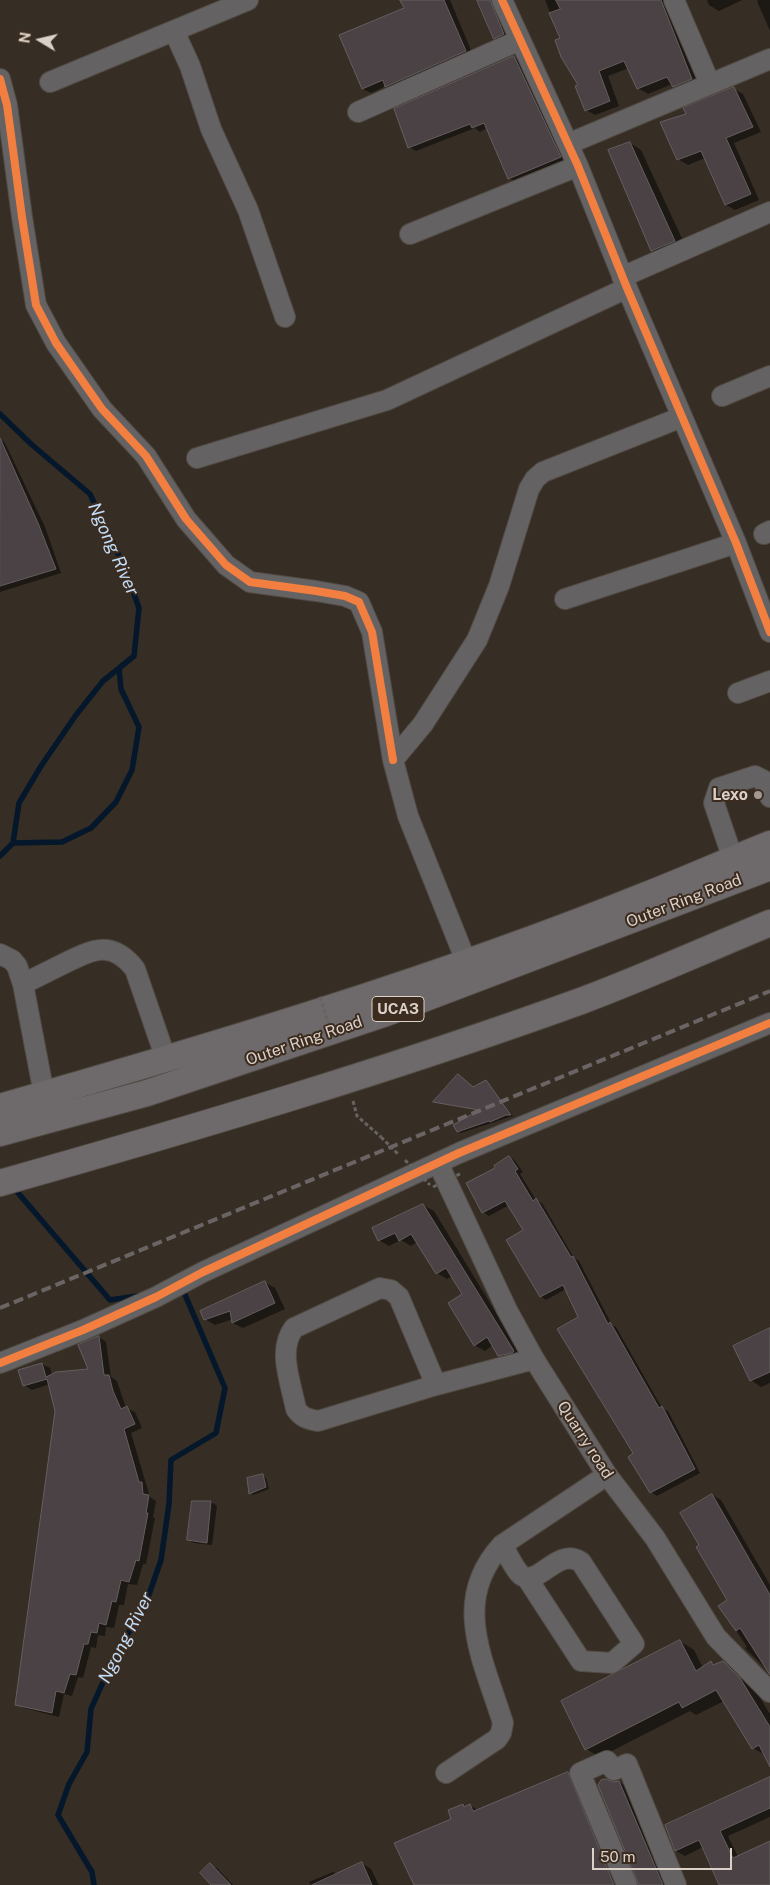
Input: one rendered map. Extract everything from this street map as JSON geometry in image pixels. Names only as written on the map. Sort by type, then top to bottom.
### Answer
[{"type":"main road","name":"UCA3","points":[[1,1107],[334,1006],[466,961],[648,894],[770,844]]},
{"type":"main road","name":"Outer Ring Road","points":[[9,1130],[147,1093],[386,1014],[770,867]]},
{"type":"main road","points":[[615,927],[648,894]]},
{"type":"main road","points":[[0,1183],[186,1131],[406,1060],[582,1000],[770,923]]},
{"type":"main road","points":[[174,1056],[224,1068]]},
{"type":"street","points":[[50,82],[248,0]]},
{"type":"street","points":[[502,0],[578,166],[624,283],[736,543],[770,632]]},
{"type":"street","points":[[674,0],[710,84]]},
{"type":"street","points":[[174,31],[190,66],[211,129],[248,210],[285,317]]},
{"type":"street","points":[[358,112],[520,40]]},
{"type":"street","points":[[568,144],[770,59]]},
{"type":"street","points":[[0,79],[36,305],[56,343],[102,409],[146,456],[186,519],[226,565],[250,582],[316,591],[359,602],[372,632],[393,760],[408,816],[466,961]]},
{"type":"street","points":[[410,234],[578,166]]},
{"type":"street","points":[[197,458],[387,400],[770,212]]},
{"type":"street","points":[[722,396],[770,376]]},
{"type":"street","points":[[393,760],[423,724],[477,640],[499,586],[530,489],[535,479],[543,472],[682,417]]},
{"type":"street","points":[[566,598],[736,543]]},
{"type":"street","points":[[738,693],[770,680]]},
{"type":"street","points":[[732,859],[714,803],[719,788],[755,776],[763,780],[770,797]]},
{"type":"street","points":[[23,984],[92,949],[114,951],[127,959],[135,969],[174,1056]]},
{"type":"street","points":[[0,954],[12,960],[17,966],[23,984],[44,1094]]},
{"type":"street","points":[[0,1363],[28,1353],[156,1297],[203,1272],[459,1152],[770,1023]]},
{"type":"street","name":"Quarry road","points":[[438,1163],[507,1310],[534,1359],[607,1475],[655,1538],[716,1637],[770,1692]]},
{"type":"street","points":[[436,1385],[399,1297],[391,1290],[380,1288],[294,1328],[287,1338],[284,1350],[296,1409],[307,1419],[318,1421],[436,1385],[534,1359]]},
{"type":"street","points":[[446,1773],[496,1739],[501,1733],[503,1724],[474,1631],[473,1613],[479,1583],[484,1570],[502,1545],[607,1475]]},
{"type":"street","points":[[502,1545],[520,1575],[527,1578],[581,1661],[612,1663],[634,1644],[581,1562],[575,1558],[566,1557],[535,1576],[527,1578]]},
{"type":"street","points":[[627,1885],[580,1773],[607,1761],[614,1770],[627,1764],[676,1885]]},
{"type":"path","points":[[320,997],[329,1025]]},
{"type":"path","points":[[351,1096],[358,1116],[398,1154]]},
{"type":"path","points":[[405,1160],[432,1186],[462,1173]]},
{"type":"building","points":[[400,0],[444,0],[466,51],[385,87],[383,80],[362,89],[339,35],[404,8]]},
{"type":"building","points":[[477,0],[490,0],[504,34],[494,39]]},
{"type":"building","points":[[556,0],[661,0],[692,79],[673,87],[667,77],[637,89],[624,61],[599,71],[610,101],[585,111],[575,86],[578,85],[561,57],[555,40],[560,38],[549,13],[560,9]]},
{"type":"building","points":[[514,56],[561,157],[508,179],[484,123],[472,128],[470,124],[408,148],[394,109]]},
{"type":"building","points":[[734,87],[753,127],[726,138],[751,194],[725,205],[701,151],[677,160],[660,122],[686,114],[683,108]]},
{"type":"building","points":[[630,142],[675,241],[651,251],[608,150]]},
{"type":"building","points":[[0,438],[38,523],[56,569],[0,586]]},
{"type":"building","points":[[458,1074],[473,1087],[486,1080],[511,1115],[506,1115],[457,1132],[453,1125],[479,1110],[433,1102]]},
{"type":"building","points":[[509,1156],[518,1169],[515,1171],[533,1201],[536,1198],[571,1257],[573,1256],[608,1324],[610,1322],[659,1408],[662,1406],[695,1469],[650,1493],[628,1457],[633,1453],[557,1329],[578,1317],[563,1285],[540,1297],[506,1240],[523,1230],[505,1201],[482,1213],[466,1183],[495,1168],[494,1166]]},
{"type":"building","points":[[423,1204],[514,1351],[512,1353],[498,1356],[487,1337],[474,1346],[448,1303],[462,1294],[446,1268],[436,1274],[411,1234],[399,1241],[395,1233],[378,1241],[372,1228]]},
{"type":"building","points":[[265,1281],[275,1303],[232,1323],[230,1311],[204,1320],[200,1311]]},
{"type":"building","points":[[770,1328],[770,1372],[750,1381],[733,1346]]},
{"type":"building","points":[[99,1336],[104,1375],[109,1375],[113,1391],[121,1409],[127,1406],[135,1424],[124,1429],[139,1482],[142,1482],[143,1494],[149,1495],[146,1513],[148,1513],[139,1561],[136,1560],[129,1582],[121,1580],[116,1602],[112,1601],[106,1625],[99,1623],[97,1633],[91,1632],[88,1644],[84,1644],[76,1675],[70,1674],[64,1693],[56,1691],[52,1713],[15,1705],[55,1411],[47,1379],[23,1386],[18,1370],[42,1363],[46,1377],[56,1372],[88,1369],[78,1345]]},
{"type":"building","points":[[263,1474],[266,1487],[249,1494],[247,1478]]},
{"type":"building","points":[[712,1494],[770,1595],[770,1675],[740,1628],[736,1631],[718,1606],[727,1600],[696,1547],[699,1545],[680,1513]]},
{"type":"building","points":[[192,1501],[211,1501],[207,1543],[187,1540]]},
{"type":"building","points":[[680,1640],[696,1671],[711,1661],[713,1665],[723,1661],[740,1678],[770,1727],[770,1767],[759,1745],[752,1749],[716,1690],[682,1708],[679,1702],[585,1750],[561,1701]]},
{"type":"building","points":[[568,1772],[614,1885],[414,1885],[394,1843],[451,1819],[448,1810],[463,1804],[464,1807],[470,1804],[473,1811]]},
{"type":"building","points":[[770,1777],[770,1808],[720,1831],[733,1858],[770,1841],[770,1885],[719,1885],[699,1840],[675,1851],[665,1825]]},
{"type":"building","points":[[606,1779],[613,1782],[619,1781],[663,1885],[639,1885],[598,1785],[601,1780]]},
{"type":"building","points":[[362,1862],[372,1885],[312,1885]]},
{"type":"building","points":[[210,1863],[231,1885],[211,1885],[200,1873]]},
{"type":"waterway","name":"Ngong River","points":[[0,414],[31,444],[90,494],[126,571],[139,608],[134,656],[103,681],[76,715],[41,766],[19,803],[13,843],[0,856]]},
{"type":"waterway","points":[[13,843],[62,842],[91,828],[116,802],[132,770],[139,727],[121,689],[119,668]]},
{"type":"waterway","name":"Ngong River","points":[[13,1187],[110,1300],[137,1296]]},
{"type":"waterway","name":"Ngong River","points":[[94,1885],[92,1872],[58,1815],[69,1784],[87,1752],[91,1709],[116,1653],[145,1606],[161,1560],[169,1504],[171,1460],[216,1433],[225,1388],[183,1290],[181,1290]]},
{"type":"railway","points":[[0,1308],[770,991]]},
{"type":"cycle path","points":[[502,0],[578,166],[627,288],[736,543],[770,632]]},
{"type":"cycle path","points":[[0,79],[7,105],[36,305],[56,343],[102,409],[146,456],[186,519],[226,565],[250,582],[345,596],[359,602],[372,632],[393,760]]},
{"type":"cycle path","points":[[0,1363],[83,1330],[156,1297],[203,1272],[459,1153],[770,1023]]},
{"type":"place","name":"Lexo","points":[[758,795]]}]
